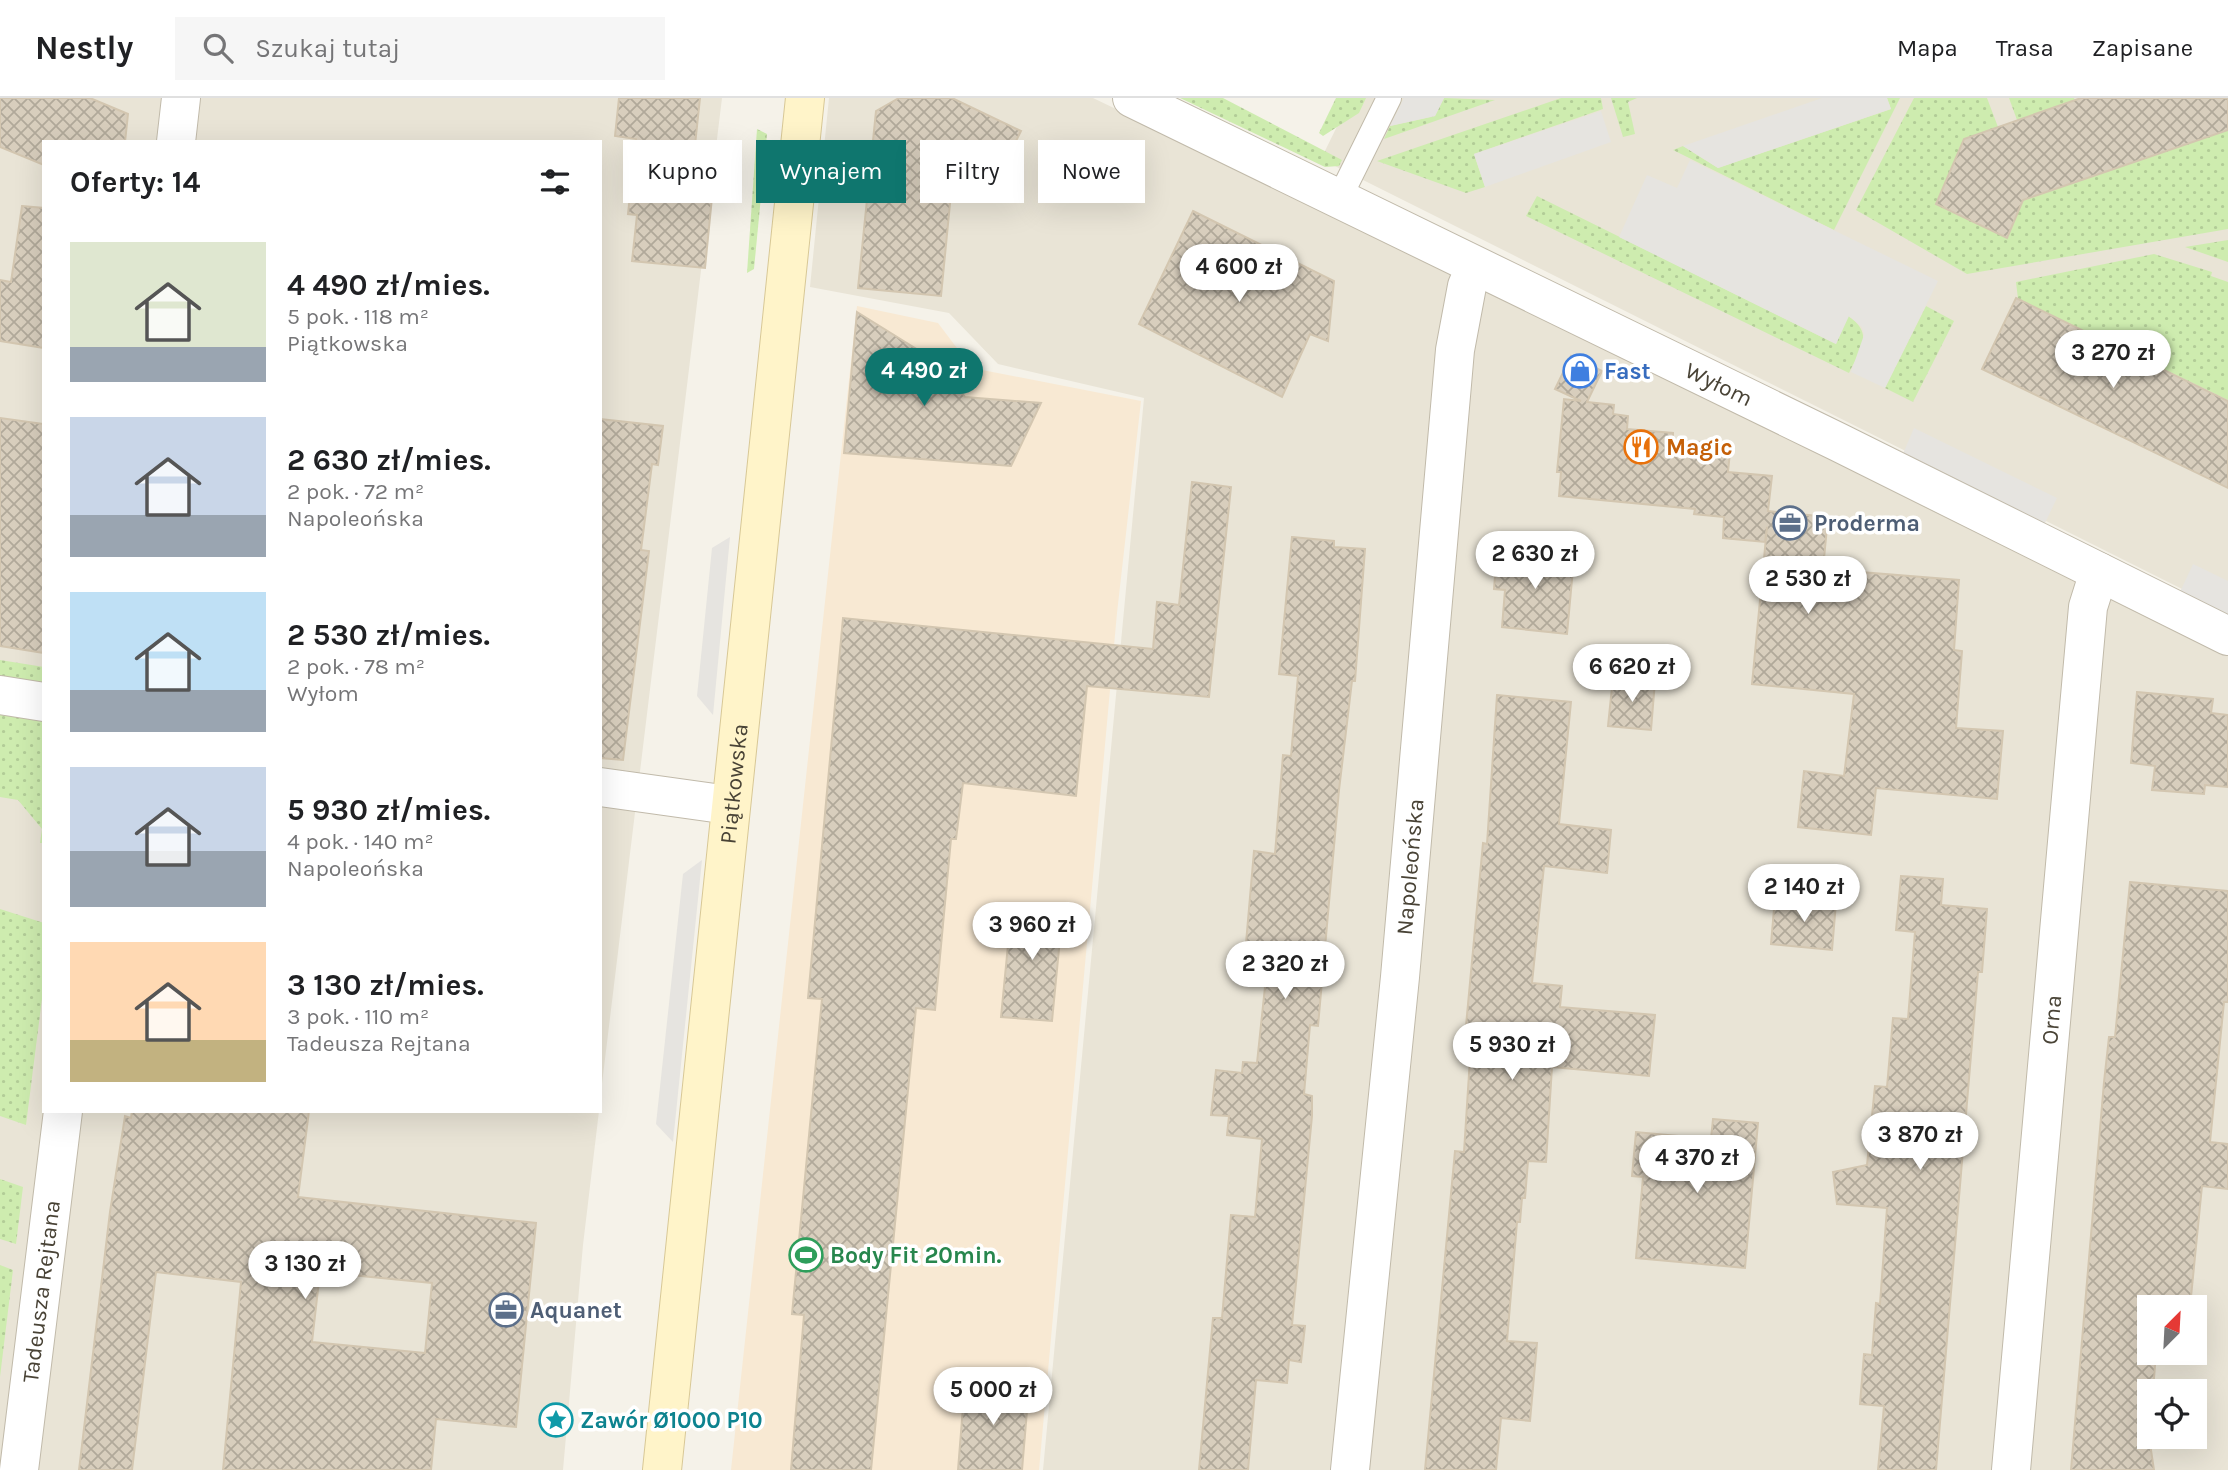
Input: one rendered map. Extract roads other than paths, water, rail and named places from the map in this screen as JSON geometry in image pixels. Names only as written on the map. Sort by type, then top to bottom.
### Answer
[{"type":"street","points":[[176,140],[181,98]]},
{"type":"street","name":"Piątkowska","points":[[662,1470],[729,805],[805,98]]},
{"type":"street","name":"Wyłom","points":[[1132,98],[1839,442],[2228,636]]},
{"type":"street","name":"Napoleońska","points":[[1350,1470],[1400,977],[1455,350],[1467,286],[1475,267]]},
{"type":"street","name":"Orna","points":[[2011,1470],[2088,607],[2099,572]]},
{"type":"street","points":[[0,695],[42,702]]},
{"type":"street","points":[[602,787],[729,805]]},
{"type":"street","name":"Tadeusza Rejtana","points":[[19,1470],[63,1113]]},
{"type":"lane","points":[[1339,199],[1389,98]]},
{"type":"place","name":"Fast","points":[[1580,371]]},
{"type":"place","name":"Magic","points":[[1641,447]]},
{"type":"place","name":"Proderma","points":[[1790,523]]},
{"type":"place","name":"Body Fit 20min.","points":[[806,1255]]},
{"type":"place","name":"Aquanet","points":[[506,1310]]},
{"type":"place","name":"Zawór Ø1000 P10","points":[[556,1420]]}]
